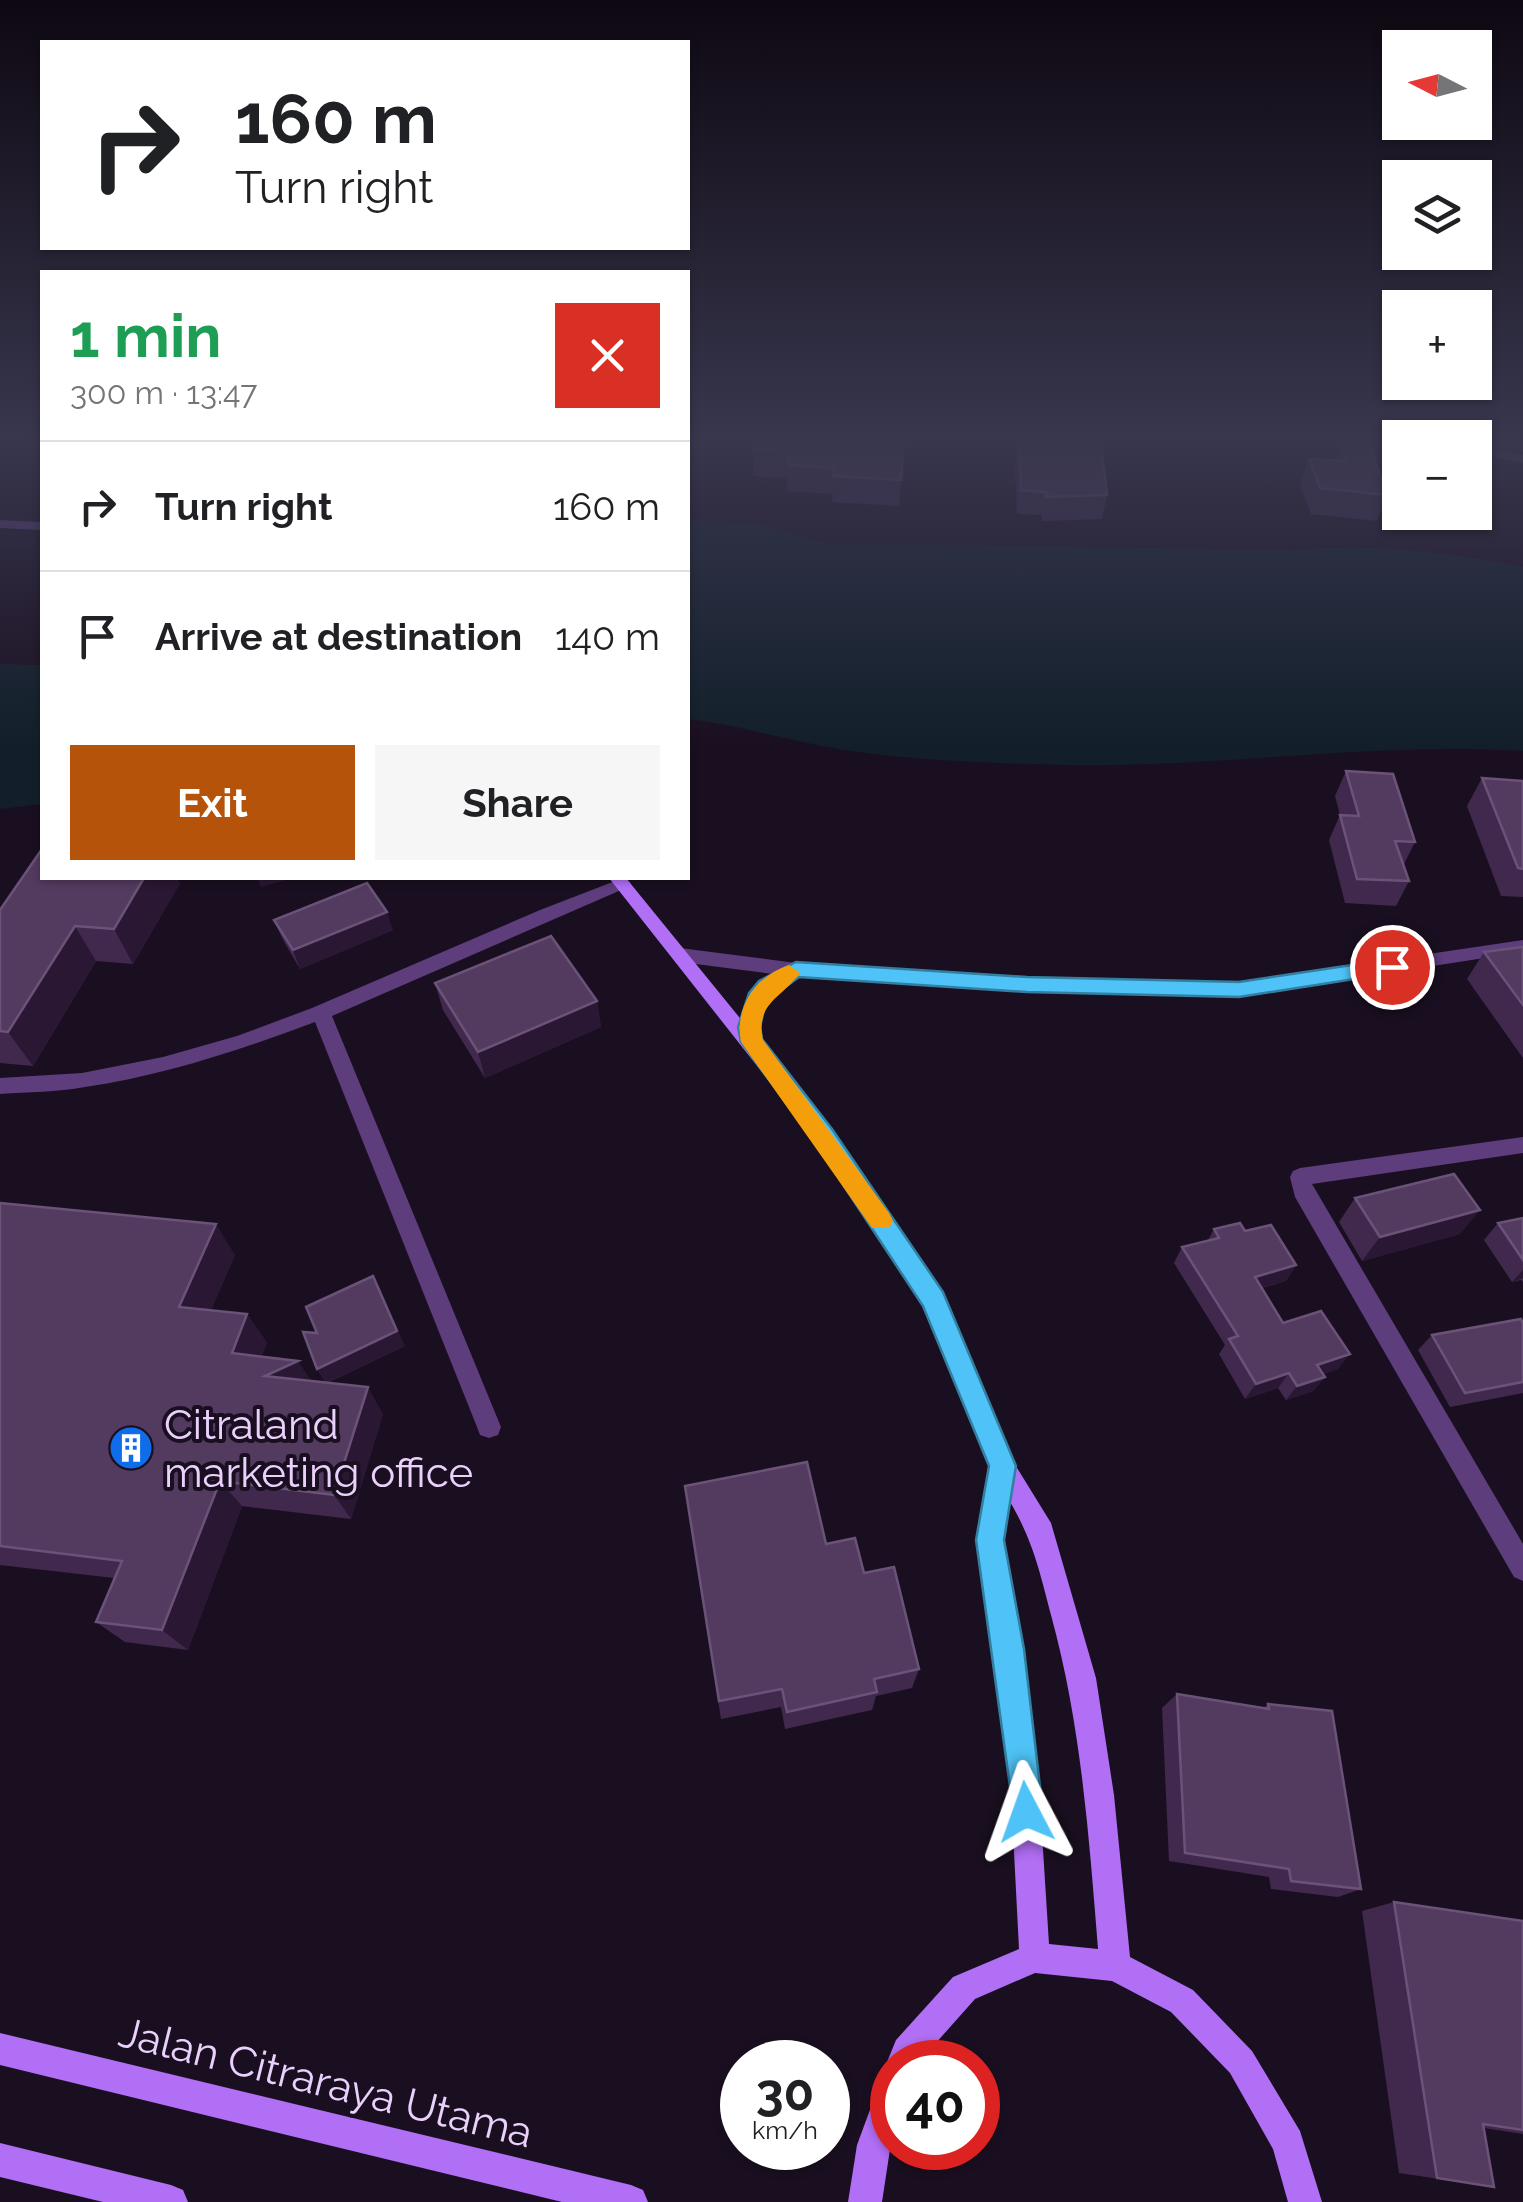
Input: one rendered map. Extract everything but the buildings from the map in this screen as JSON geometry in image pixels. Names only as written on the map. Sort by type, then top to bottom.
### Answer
[{"type":"street","points":[[0,1086],[113,1074],[198,1054],[322,1015],[519,922],[620,880],[824,1136],[934,1300],[1002,1466],[1042,1532],[1082,1678],[1107,1854],[1115,1966]]},
{"type":"street","points":[[680,954],[796,970],[1027,984],[1239,990],[1523,946]]},
{"type":"street","points":[[752,1042],[749,1027],[756,999],[766,987],[796,970]]},
{"type":"street","points":[[322,1015],[489,1428]]},
{"type":"street","points":[[1523,1145],[1300,1177],[1302,1191],[1523,1568]]},
{"type":"street","points":[[1002,1466],[990,1540],[1009,1649],[1029,1845],[1035,1958]]},
{"type":"street","points":[[917,2040],[964,1988],[1035,1958],[1115,1966],[1182,2001],[1242,2062],[1288,2143],[1305,2202]]},
{"type":"street","name":"Jalan Citraraya Utama","points":[[0,2049],[631,2202]]},
{"type":"street","points":[[0,2160],[172,2202]]},
{"type":"street","points":[[865,2202],[870,2166]]},
{"type":"shaded area","points":[[690,541],[1381,548],[1523,567],[1523,751],[1408,750],[1180,763],[1065,765],[927,759],[844,750],[690,719]]},
{"type":"shaded area","points":[[0,664],[40,665],[40,804],[0,809]]},
{"type":"slow traffic","points":[[789,973],[766,987],[756,999],[750,1013],[752,1042],[824,1136],[880,1221]]},
{"type":"place","name":"Citraland marketing office","points":[[131,1448]]},
{"type":"route","points":[[1026,1812],[1009,1649],[990,1540],[1002,1466],[934,1300],[824,1136],[752,1042],[750,1013],[756,999],[766,987],[796,970],[1137,989],[1239,990],[1392,967]]}]
